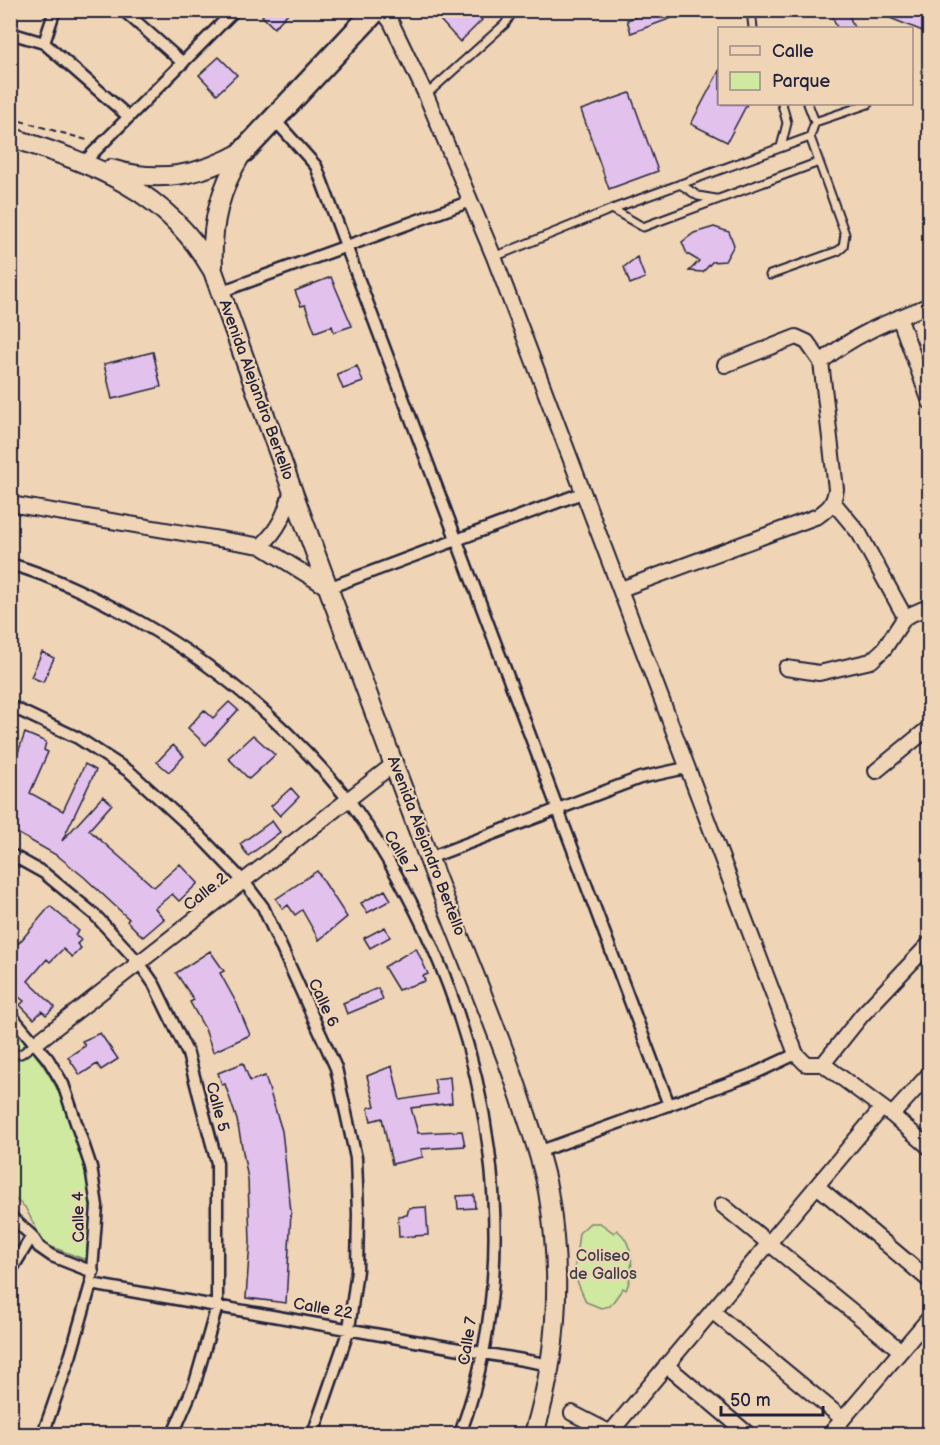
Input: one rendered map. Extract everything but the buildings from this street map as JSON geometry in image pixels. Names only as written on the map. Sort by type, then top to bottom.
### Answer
[{"type":"main road","name":"Avenida Alejandro Bertello","points":[[213,271],[212,240],[216,208],[227,178],[244,151],[273,118],[376,10]]},
{"type":"main road","name":"Avenida Alejandro Bertello","points":[[10,137],[126,174],[153,178],[195,172],[216,166],[244,151]]},
{"type":"main road","name":"Avenida Alejandro Bertello","points":[[85,161],[168,212],[201,249],[213,271],[328,588],[504,1051],[538,1152],[547,1188],[555,1247],[557,1299],[551,1365],[534,1434]]},
{"type":"street","points":[[44,43],[55,10]]},
{"type":"street","points":[[123,10],[183,63]]},
{"type":"street","points":[[85,161],[235,10]]},
{"type":"street","points":[[382,10],[391,21],[426,95],[494,257],[796,1054],[806,1064],[823,1064],[887,1111],[930,1148]]},
{"type":"street","points":[[10,33],[44,43],[129,117]]},
{"type":"street","points":[[273,118],[316,166],[669,1105]]},
{"type":"street","points":[[220,292],[471,201]]},
{"type":"street","points":[[821,362],[853,337],[930,305]]},
{"type":"street","points":[[899,317],[930,402]]},
{"type":"street","points":[[621,590],[818,516],[834,503],[836,489],[821,362],[807,342],[796,337],[725,365]]},
{"type":"street","points":[[261,546],[277,531],[287,512],[292,489]]},
{"type":"street","points":[[10,504],[261,546],[328,588],[582,493]]},
{"type":"street","points":[[834,503],[859,533],[905,617]]},
{"type":"street","name":"Calle 7","points":[[10,564],[32,570],[96,598],[168,638],[225,677],[292,737],[348,800],[385,854],[420,916],[447,980],[484,1110],[491,1161],[493,1253],[482,1353],[460,1434]]},
{"type":"street","points":[[786,668],[819,673],[871,661],[884,649],[905,617],[930,606]]},
{"type":"street","name":"Calle 6","points":[[10,706],[78,738],[130,772],[200,835],[245,883],[262,907],[336,1068],[356,1158],[357,1270],[349,1329],[313,1434]]},
{"type":"street","points":[[876,771],[930,727]]},
{"type":"street","name":"Calle 2","points":[[36,1043],[245,883],[394,763]]},
{"type":"street","points":[[429,858],[640,778],[686,768]]},
{"type":"street","name":"Calle 5","points":[[10,854],[44,873],[95,915],[140,964],[154,984],[188,1053],[216,1163],[217,1306],[195,1383],[173,1434]]},
{"type":"street","points":[[823,1064],[862,1014],[930,943]]},
{"type":"street","name":"Calle 4","points":[[10,1014],[36,1043],[63,1084],[91,1167],[97,1206],[91,1284],[71,1354],[43,1434]]},
{"type":"street","points":[[538,1152],[751,1075],[796,1054]]},
{"type":"street","points":[[572,1413],[611,1434],[817,1186],[887,1111],[930,1073]]},
{"type":"street","points":[[817,1186],[930,1281]]},
{"type":"street","points":[[722,1205],[901,1351]]},
{"type":"street","points":[[10,1216],[32,1236],[35,1243],[52,1256],[93,1272]]},
{"type":"street","points":[[10,1272],[32,1236]]},
{"type":"street","name":"Calle 22","points":[[91,1284],[551,1365]]},
{"type":"street","points":[[712,1311],[843,1419]]},
{"type":"street","points":[[830,1434],[930,1317]]},
{"type":"street","points":[[666,1365],[748,1434]]},
{"type":"lane","points":[[426,95],[505,24],[514,10]]},
{"type":"lane","points":[[751,10],[753,27]]},
{"type":"lane","points":[[781,147],[787,123],[782,105]]},
{"type":"lane","points":[[770,275],[843,247],[845,234],[810,137],[815,122],[808,105]]},
{"type":"lane","points":[[815,122],[865,105]]},
{"type":"lane","points":[[494,257],[612,209],[810,137]]},
{"type":"lane","points":[[612,209],[643,227],[819,162]]},
{"type":"lane","points":[[680,184],[698,196],[718,199]]},
{"type":"lane","points":[[10,1054],[21,1054],[36,1043]]},
{"type":"path","points":[[10,118],[101,145]]},
{"type":"green space","points":[[11,1030],[28,1046],[55,1085],[74,1130],[90,1199],[86,1260],[44,1244],[25,1207],[11,1196]]},
{"type":"green space","name":"Coliseo de Gallos","points":[[590,1223],[600,1223],[614,1233],[617,1230],[630,1250],[631,1267],[626,1290],[623,1288],[610,1306],[601,1308],[586,1302],[574,1274],[579,1233]]}]
